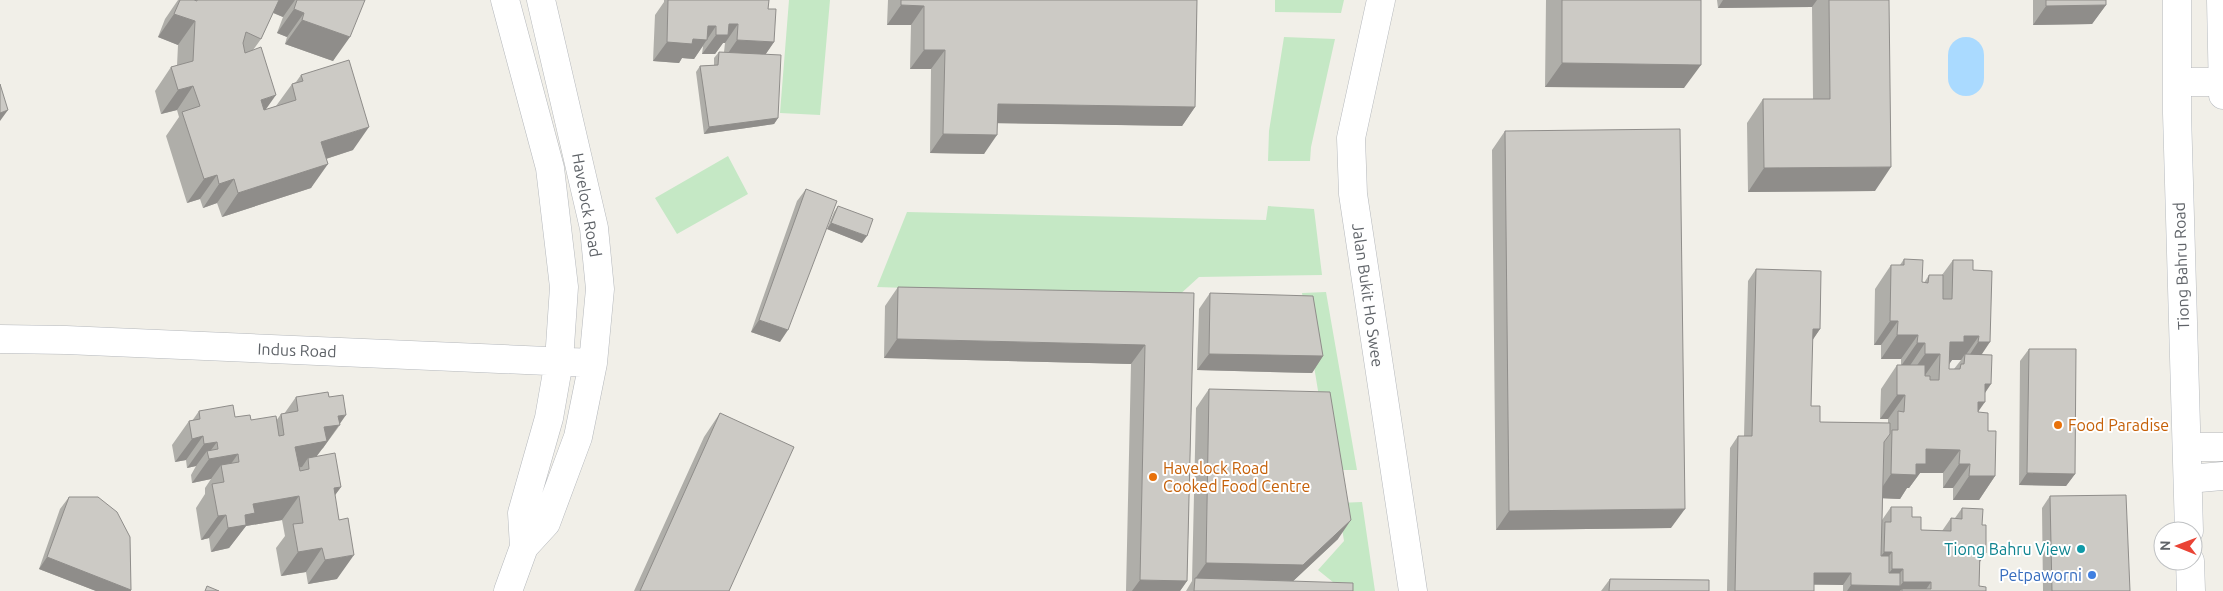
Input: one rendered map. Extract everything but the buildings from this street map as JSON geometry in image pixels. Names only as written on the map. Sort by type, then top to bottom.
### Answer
[{"type":"street","name":"Havelock Road","points":[[505,0],[550,168],[564,288],[559,361],[549,418],[522,513],[524,547]]},
{"type":"street","name":"Havelock Road","points":[[508,591],[524,547],[546,523],[578,437],[593,364],[600,289],[594,228],[541,0]]},
{"type":"street","name":"Jalan Bukit Ho Swee","points":[[1381,0],[1351,138],[1353,194],[1412,591]]},
{"type":"street","name":"Tiong Bahru Road","points":[[2177,0],[2178,82],[2176,114],[2190,521]]},
{"type":"street","points":[[2178,82],[2223,86],[2221,0]]},
{"type":"street","name":"Indus Road","points":[[0,339],[559,361],[593,364]]},
{"type":"street","points":[[2186,447],[2223,447]]},
{"type":"street","points":[[2188,479],[2223,476]]},
{"type":"street","points":[[2191,571],[2192,591]]},
{"type":"green space","points":[[789,0],[830,0],[820,115],[780,113]]},
{"type":"green space","points":[[1275,0],[1344,0],[1341,13],[1275,12]]},
{"type":"green space","points":[[1284,37],[1335,39],[1311,147],[1310,161],[1268,161],[1269,131]]},
{"type":"green space","points":[[728,156],[748,194],[677,234],[655,198]]},
{"type":"green space","points":[[1268,206],[1314,209],[1322,275],[1199,277],[1177,297],[877,287],[907,212],[1266,220]]},
{"type":"green space","points":[[1326,292],[1357,470],[1331,470],[1302,293]]},
{"type":"green space","points":[[1362,502],[1375,591],[1344,591],[1318,570],[1344,541],[1338,503]]},
{"type":"waterway","points":[[1966,55],[1966,78]]},
{"type":"place","name":"Food Paradise","points":[[2058,425]]},
{"type":"place","name":"Havelock Road Cooked Food Centre","points":[[1153,477]]},
{"type":"place","name":"Tiong Bahru View","points":[[2081,549]]},
{"type":"place","name":"Petpaworni","points":[[2092,575]]}]
